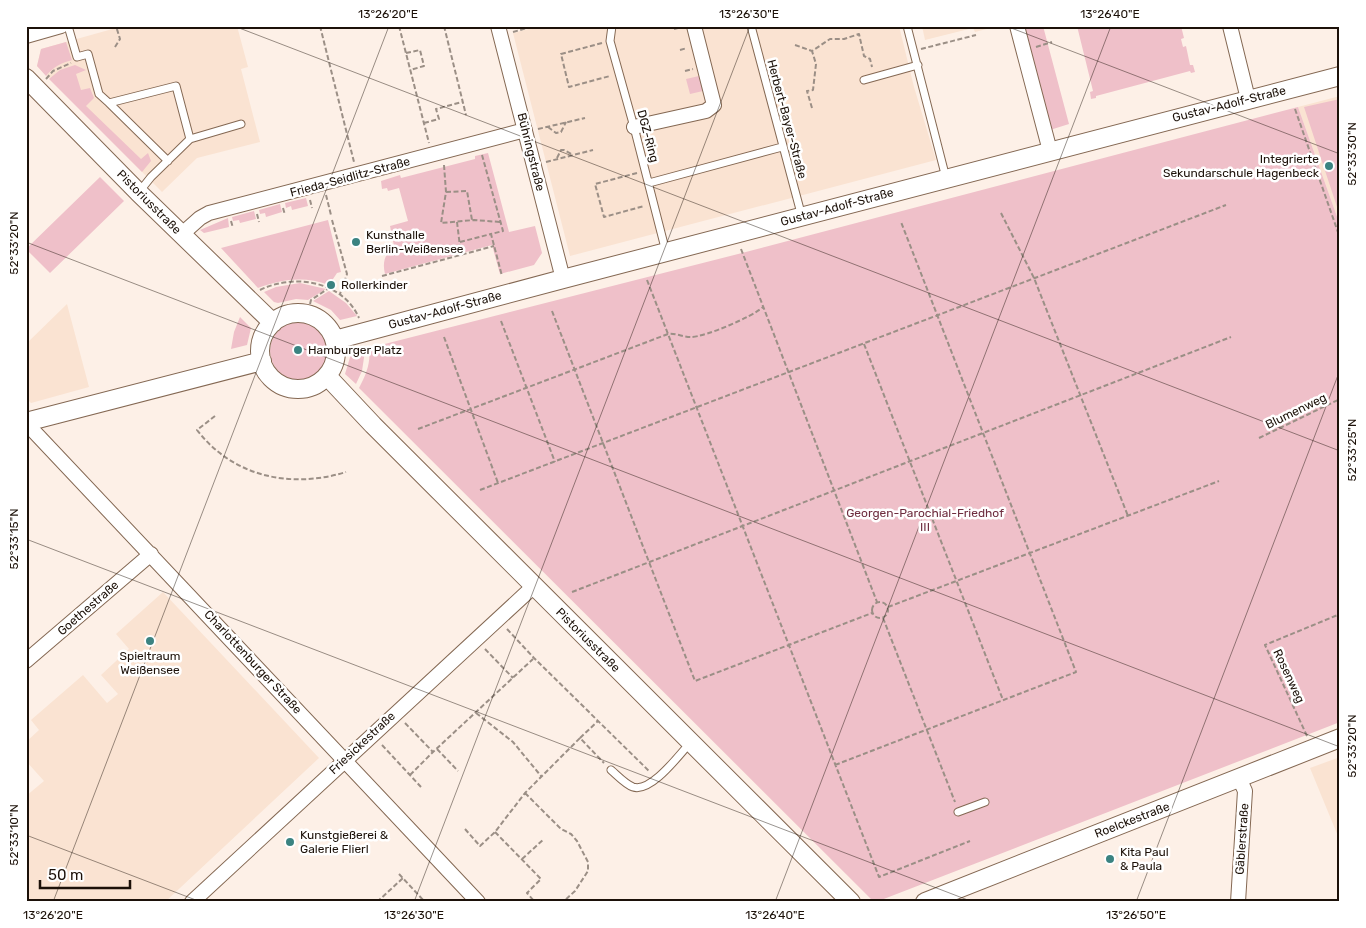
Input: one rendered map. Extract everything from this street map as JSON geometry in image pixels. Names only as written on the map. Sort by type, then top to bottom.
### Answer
[{"type":"street","points":[[26,36],[61,26]]},
{"type":"street","points":[[634,127],[706,111],[714,105],[694,26]]},
{"type":"street","points":[[1017,26],[1050,151]]},
{"type":"street","points":[[1230,26],[1248,99]]},
{"type":"street","name":"Bühringstraße","points":[[499,30],[530,130],[563,279]]},
{"type":"street","name":"Gustav-Adolf-Straße","points":[[334,340],[1340,76]]},
{"type":"street","name":"Pistoriusstraße","points":[[26,78],[138,192],[273,324]]},
{"type":"street","name":"Frieda-Seidlitz-Straße","points":[[182,234],[200,218],[209,213],[530,130]]},
{"type":"street","points":[[307,314],[318,319],[328,327],[334,340],[336,350],[335,362],[327,376],[310,387],[302,389],[286,387],[272,378],[262,361],[261,345],[265,333],[273,324],[289,315],[307,314]]},
{"type":"street","points":[[26,422],[262,361]]},
{"type":"street","name":"Pistoriusstraße","points":[[327,376],[373,425],[851,902]]},
{"type":"street","name":"Charlottenburger Straße","points":[[26,422],[478,902]]},
{"type":"street","name":"Goethestraße","points":[[26,661],[151,554]]},
{"type":"street","name":"Friesickestraße","points":[[192,902],[534,586]]},
{"type":"street","name":"Roelckestraße","points":[[925,902],[1340,738]]},
{"type":"street","name":"Gäblerstraße","points":[[1238,902],[1245,791],[1239,778]]},
{"type":"lane","points":[[68,26],[77,56],[88,54],[99,94],[168,160]]},
{"type":"lane","name":"DGZ-Ring","points":[[612,26],[610,41],[666,252]]},
{"type":"lane","name":"Herbert-Bayer-Straße","points":[[752,26],[782,147],[802,217]]},
{"type":"lane","points":[[907,26],[946,179]]},
{"type":"lane","points":[[864,80],[918,65]]},
{"type":"lane","points":[[108,103],[176,86],[190,139]]},
{"type":"lane","points":[[138,192],[190,139],[241,124]]},
{"type":"lane","points":[[649,183],[782,147]]},
{"type":"lane","points":[[611,770],[631,787],[639,788],[657,779],[691,743]]},
{"type":"lane","points":[[958,812],[985,802]]},
{"type":"path","points":[[115,47],[120,39],[116,26]]},
{"type":"path","points":[[320,26],[357,176]]},
{"type":"path","points":[[399,26],[424,123],[436,155],[446,168],[446,192],[441,223],[472,220],[500,222]]},
{"type":"path","points":[[444,26],[466,115]]},
{"type":"path","points":[[499,30],[534,26]]},
{"type":"path","points":[[674,29],[686,26]]},
{"type":"path","points":[[812,51],[830,39],[844,39],[859,34],[864,56],[870,59],[875,77]]},
{"type":"path","points":[[914,51],[976,36]]},
{"type":"path","points":[[610,41],[561,54],[569,87],[620,74]]},
{"type":"path","points":[[795,45],[812,51]]},
{"type":"path","points":[[406,53],[420,50],[424,66],[410,70]]},
{"type":"path","points":[[812,51],[816,64],[813,90],[807,91],[812,108]]},
{"type":"path","points":[[46,79],[53,71],[74,62],[77,56]]},
{"type":"path","points":[[424,123],[439,120],[436,109],[462,102]]},
{"type":"path","points":[[1295,109],[1340,238]]},
{"type":"path","points":[[530,130],[585,118]]},
{"type":"path","points":[[548,127],[556,133],[560,132],[566,122]]},
{"type":"path","points":[[460,242],[503,232],[478,143]]},
{"type":"path","points":[[557,160],[562,150],[573,156]]},
{"type":"path","points":[[543,163],[593,150]]},
{"type":"path","points":[[646,171],[595,184],[604,217],[654,204]]},
{"type":"path","points":[[323,184],[331,215]]},
{"type":"path","points":[[446,192],[467,191],[472,220]]},
{"type":"path","points":[[480,490],[1226,205]]},
{"type":"path","points":[[1001,213],[1034,278],[1128,516]]},
{"type":"path","points":[[332,220],[347,274],[340,294]]},
{"type":"path","points":[[457,222],[461,255]]},
{"type":"path","points":[[835,765],[1076,672],[901,222]]},
{"type":"path","points":[[491,234],[502,276]]},
{"type":"path","points":[[382,276],[494,246]]},
{"type":"path","points":[[741,249],[877,602]]},
{"type":"path","points":[[258,292],[274,284],[299,280],[318,284],[340,294],[355,309],[360,320]]},
{"type":"path","points":[[647,280],[879,876],[970,841]]},
{"type":"path","points":[[310,304],[311,300],[329,288]]},
{"type":"path","points":[[418,429],[668,334],[677,333],[687,337],[700,336],[748,317],[763,307]]},
{"type":"path","points":[[552,312],[695,681],[872,614]]},
{"type":"path","points":[[501,321],[555,462]]},
{"type":"path","points":[[444,337],[498,483]]},
{"type":"path","points":[[572,592],[1231,337]]},
{"type":"path","points":[[864,343],[1003,700]]},
{"type":"path","name":"Blumenweg","points":[[1259,438],[1340,399]]},
{"type":"path","points":[[215,416],[197,430],[211,447],[221,455],[250,472],[292,480],[320,479],[346,472]]},
{"type":"path","points":[[888,607],[1219,481]]},
{"type":"path","points":[[877,602],[885,603],[888,607]]},
{"type":"path","points":[[872,614],[872,608],[877,602]]},
{"type":"path","points":[[883,618],[888,612],[888,607]]},
{"type":"path","points":[[872,614],[883,618]]},
{"type":"path","name":"Rosenweg","points":[[1306,733],[1265,645],[1340,614]]},
{"type":"path","points":[[883,618],[958,812]]},
{"type":"path","points":[[505,627],[657,779]]},
{"type":"path","points":[[484,647],[513,678]]},
{"type":"path","points":[[410,775],[534,658]]},
{"type":"path","points":[[476,713],[512,742],[542,776]]},
{"type":"path","points":[[404,721],[433,752]]},
{"type":"path","points":[[465,829],[480,846],[495,832],[525,793],[598,721]]},
{"type":"path","points":[[580,738],[611,770]]},
{"type":"path","points":[[380,743],[421,787]]},
{"type":"path","points":[[437,749],[458,771]]},
{"type":"path","points":[[525,793],[561,829],[571,834],[588,862],[588,871],[575,891],[563,902]]},
{"type":"path","points":[[495,832],[541,879],[527,893],[535,902]]},
{"type":"path","points":[[522,859],[544,839]]},
{"type":"path","points":[[399,874],[425,902]]},
{"type":"path","points":[[377,902],[403,878]]},
{"type":"shaded area","points":[[123,26],[237,26],[248,67],[241,69],[260,142],[197,158],[162,192],[37,66],[41,49]]},
{"type":"shaded area","points":[[540,26],[899,26],[914,87],[936,160],[570,256],[513,33]]},
{"type":"shaded area","points":[[922,26],[998,26],[975,32],[973,28],[925,40]]},
{"type":"shaded area","name":"Integrierte Sekundarschule Hagenbeck","points":[[1340,96],[1340,225],[1298,107]]},
{"type":"shaded area","points":[[67,304],[89,387],[31,403],[26,398],[26,344]]},
{"type":"shaded area","points":[[163,592],[319,758],[165,902],[26,902],[26,828],[28,826],[26,824],[26,796],[44,781],[26,761],[26,742],[39,730],[31,720],[83,675],[107,703],[118,694],[101,675],[129,649],[116,634]]},
{"type":"shaded area","points":[[1340,757],[1340,841],[1310,768]]},
{"type":"green space","points":[[1023,26],[1043,26],[1069,124],[1050,130]]},
{"type":"green space","points":[[1077,26],[1181,26],[1184,38],[1181,39],[1183,47],[1186,46],[1190,65],[1193,65],[1195,72],[1191,73],[1190,71],[1096,96],[1096,98],[1091,99],[1090,92],[1093,91]]},
{"type":"green space","points":[[66,42],[72,60],[57,66],[46,76],[37,66],[41,49]]},
{"type":"green space","points":[[75,65],[86,70],[76,74],[81,90],[90,88],[94,98],[86,106],[141,159],[148,153],[151,161],[142,172],[49,79],[60,70]]},
{"type":"green space","points":[[699,76],[703,91],[690,94],[686,79]]},
{"type":"green space","name":"Integrierte Sekundarschule Hagenbeck","points":[[1340,99],[1340,216],[1304,107]]},
{"type":"green space","name":"Georgen-Parochial-Friedhof III","points":[[1298,107],[1340,225],[1340,722],[876,902],[359,388],[367,369],[369,348],[742,253]]},
{"type":"green space","points":[[488,153],[509,232],[535,226],[542,253],[534,265],[500,274],[492,245],[385,274],[385,258],[394,246],[390,226],[408,221],[399,188],[388,191],[387,188],[382,189],[381,181],[400,175],[401,178],[475,159],[475,156]]},
{"type":"green space","points":[[100,177],[124,201],[50,273],[26,249]]},
{"type":"green space","points":[[306,198],[308,206],[292,210],[291,206],[286,208],[285,203]]},
{"type":"green space","points":[[280,204],[282,212],[266,217],[265,213],[260,214],[259,210]]},
{"type":"green space","points":[[254,211],[256,219],[240,223],[239,220],[233,221],[232,217]]},
{"type":"green space","points":[[228,218],[229,227],[204,233],[200,230]]},
{"type":"green space","points":[[328,220],[341,272],[337,273],[329,285],[311,280],[294,280],[276,282],[258,288],[221,248]]},
{"type":"green space","points":[[300,283],[326,289],[308,300],[296,299],[278,303],[274,302],[264,292],[276,287]]},
{"type":"green space","points":[[329,291],[346,303],[357,316],[340,320],[331,310],[313,301]]},
{"type":"green space","points":[[240,317],[251,328],[247,345],[231,349],[234,332]]},
{"type":"green space","points":[[293,322],[305,322],[320,330],[328,345],[328,357],[320,372],[305,380],[293,380],[278,372],[270,357],[270,345],[278,330]]},
{"type":"green space","points":[[365,351],[362,371],[356,384],[345,374],[351,354]]},
{"type":"place","name":"Integrierte Sekundarschule Hagenbeck","points":[[1329,166]]},
{"type":"place","name":"Kunsthalle Berlin-Weißensee","points":[[356,242]]},
{"type":"place","name":"Rollerkinder","points":[[331,285]]},
{"type":"place","name":"Hamburger Platz","points":[[298,350]]},
{"type":"place","name":"Spieltraum Weißensee","points":[[150,641]]},
{"type":"place","name":"Kunstgießerei & Galerie Flierl","points":[[290,842]]},
{"type":"place","name":"Kita Paul & Paula","points":[[1110,859]]}]
